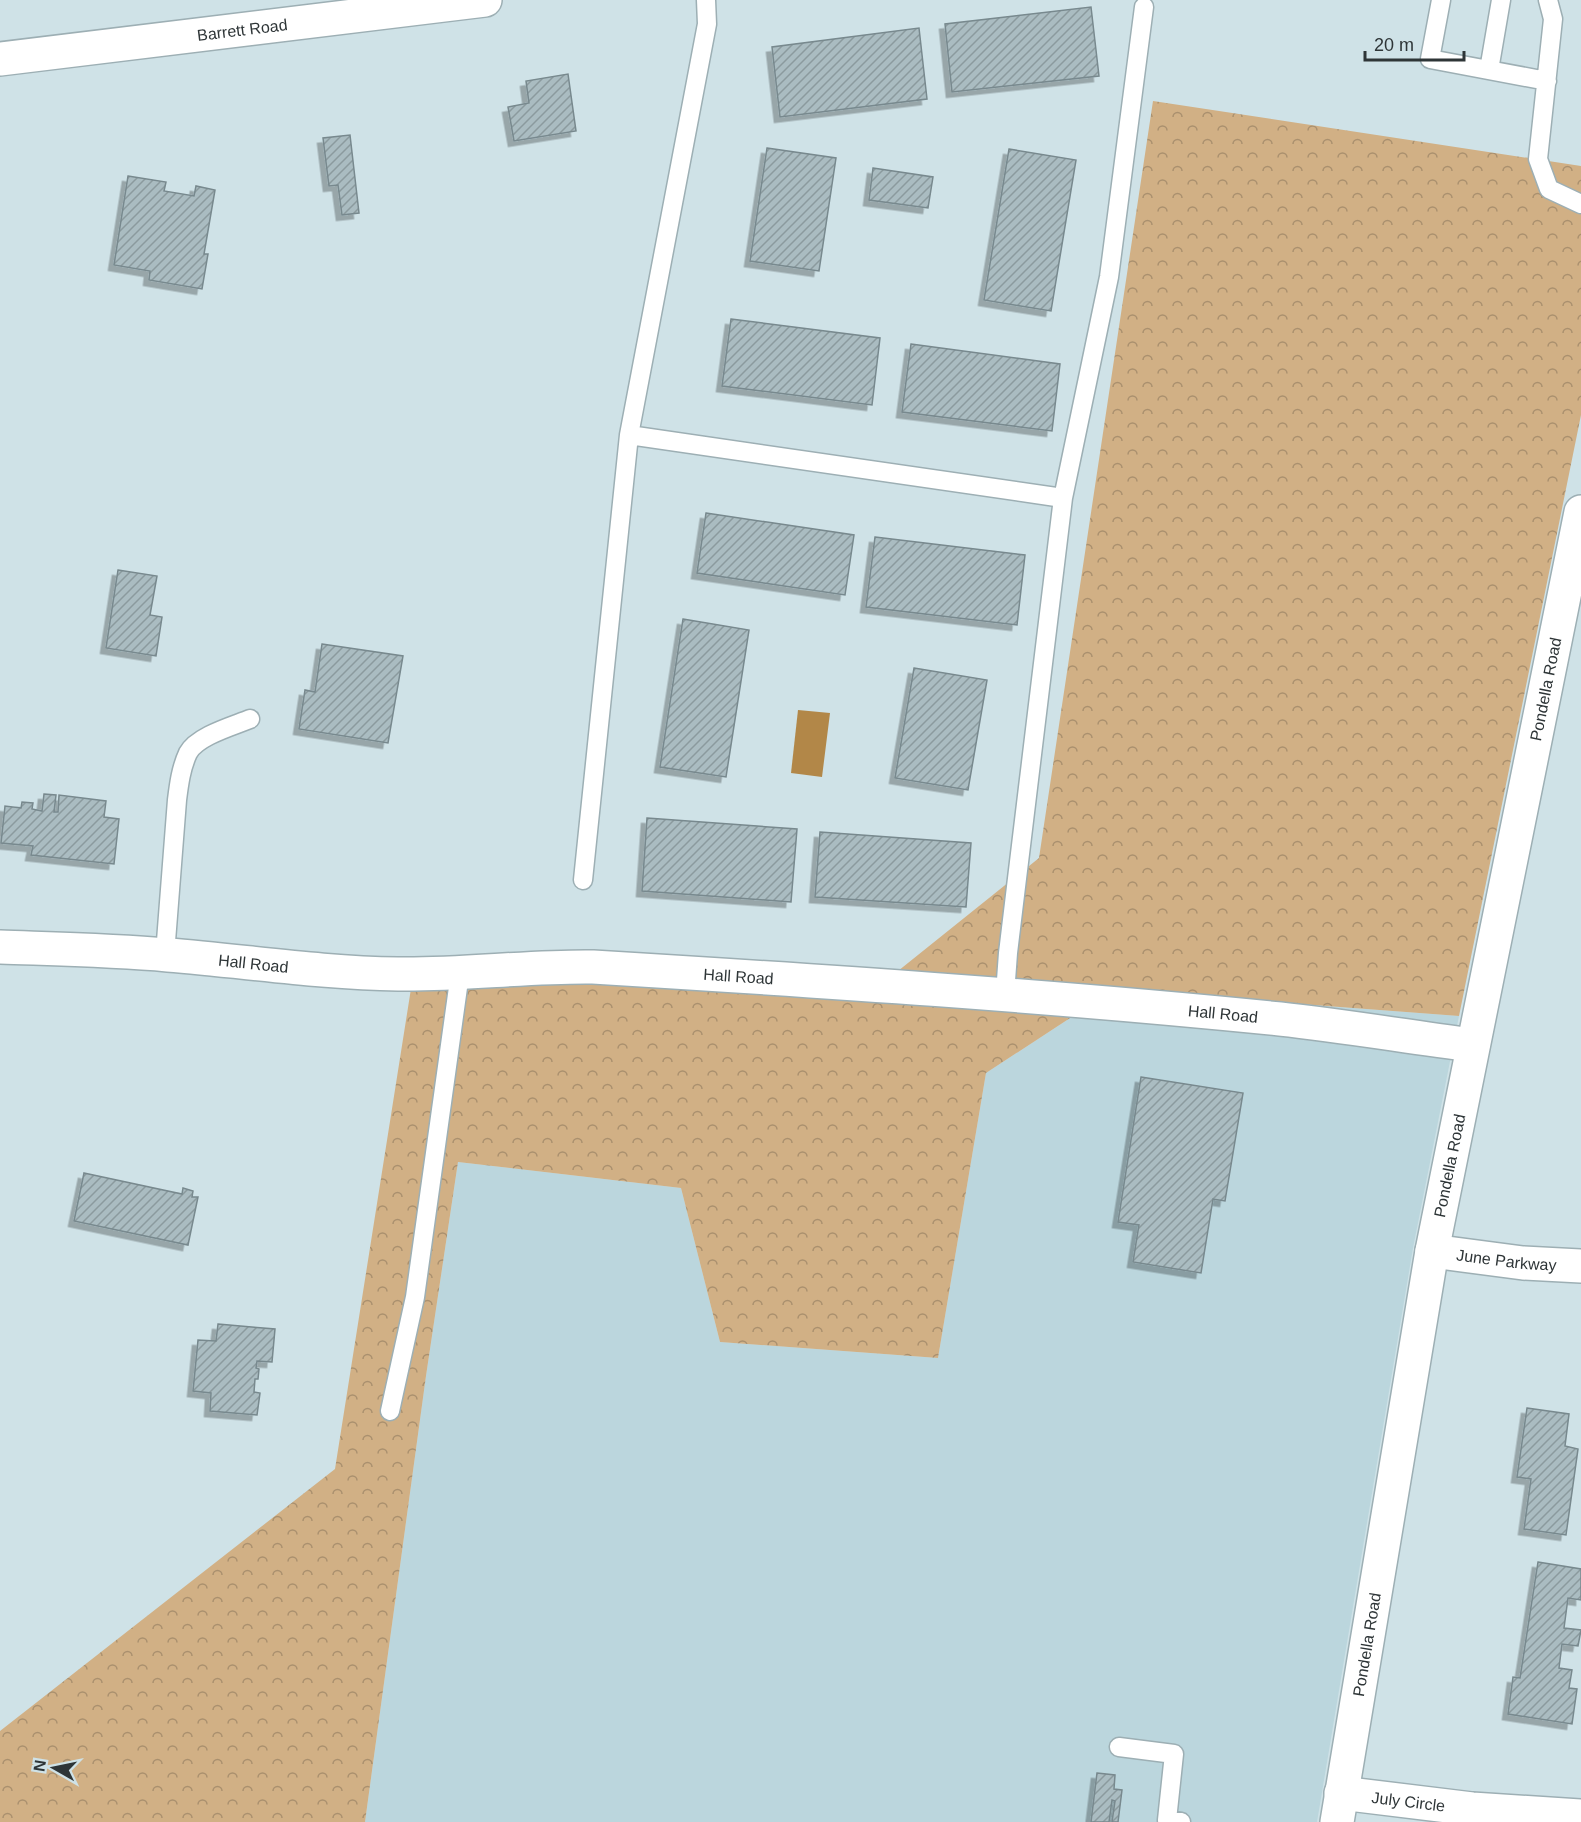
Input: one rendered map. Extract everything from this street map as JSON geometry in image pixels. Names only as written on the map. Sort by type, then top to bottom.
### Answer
[{"type":"street","name":"Barrett Road","points":[[0,59],[485,0]]},
{"type":"street","name":"Pondella Road","points":[[1339,1808],[1432,1251],[1581,512]]},
{"type":"street","name":"Hall Road","points":[[0,947],[165,954],[329,970],[397,974],[460,973],[552,966],[593,967],[1005,994],[1283,1020],[1473,1045]]},
{"type":"street","name":"June Parkway","points":[[1432,1251],[1523,1263],[1581,1266]]},
{"type":"street","name":"July Circle","points":[[1339,1808],[1472,1809],[1581,1816]]},
{"type":"lane","points":[[584,880],[629,435],[707,24],[706,0]]},
{"type":"lane","points":[[1441,0],[1430,59],[1547,81]]},
{"type":"lane","points":[[1489,70],[1501,0]]},
{"type":"lane","points":[[1548,0],[1553,19],[1538,159],[1549,189],[1581,204]]},
{"type":"lane","points":[[1005,994],[1063,498],[1109,277],[1144,7]]},
{"type":"lane","points":[[629,435],[1063,498]]},
{"type":"lane","points":[[165,954],[177,800],[181,776],[189,751],[206,737],[250,719]]},
{"type":"lane","points":[[390,1411],[415,1297],[460,973]]},
{"type":"lane","points":[[1119,1747],[1174,1754],[1167,1820],[1181,1822]]},
{"type":"shaded area","points":[[798,710],[830,713],[822,777],[791,773]]},
{"type":"shaded area","points":[[1113,990],[1459,1016],[1413,1248],[1317,1822],[365,1822],[426,1376],[458,1162],[681,1188],[720,1342],[938,1358],[986,1073]]},
{"type":"green space","points":[[1153,101],[1581,166],[1581,415],[1459,1016],[1113,990],[986,1073],[938,1358],[720,1342],[681,1188],[458,1162],[426,1376],[365,1822],[0,1822],[0,1731],[335,1469],[416,957],[528,956],[893,975],[1039,858]]},
{"type":"building","points":[[1091,7],[1099,76],[952,92],[945,24]]},
{"type":"building","points":[[919,28],[927,99],[780,117],[772,47]]},
{"type":"building","points":[[568,74],[576,131],[514,141],[508,107],[529,103],[526,81]]},
{"type":"building","points":[[350,135],[359,213],[342,215],[338,185],[329,186],[323,138]]},
{"type":"building","points":[[767,148],[836,158],[819,271],[750,261]]},
{"type":"building","points":[[1009,149],[1076,160],[1051,311],[984,300]]},
{"type":"building","points":[[873,168],[933,177],[928,208],[869,200]]},
{"type":"building","points":[[128,176],[166,182],[164,191],[194,196],[196,186],[215,190],[204,254],[208,254],[202,289],[149,280],[150,271],[114,265]]},
{"type":"building","points":[[731,319],[880,338],[872,405],[722,386]]},
{"type":"building","points":[[911,344],[1060,364],[1052,431],[902,412]]},
{"type":"building","points":[[706,513],[854,535],[845,595],[697,573]]},
{"type":"building","points":[[875,537],[1025,555],[1017,625],[866,607]]},
{"type":"building","points":[[118,570],[157,576],[150,615],[162,617],[156,656],[106,648]]},
{"type":"building","points":[[683,619],[749,630],[726,777],[660,767]]},
{"type":"building","points":[[322,644],[403,656],[388,743],[299,729],[305,690],[315,692]]},
{"type":"building","points":[[914,668],[987,680],[968,790],[895,778]]},
{"type":"building","points":[[44,794],[56,795],[54,812],[58,812],[59,795],[106,801],[104,817],[119,819],[114,864],[31,855],[33,846],[1,843],[5,806],[21,808],[22,802],[33,803],[32,809],[42,811]]},
{"type":"building","points":[[647,818],[797,829],[791,902],[642,891]]},
{"type":"building","points":[[820,832],[971,843],[966,907],[815,897]]},
{"type":"building","points":[[1141,1077],[1243,1093],[1225,1201],[1213,1199],[1201,1273],[1133,1262],[1139,1225],[1118,1222]]},
{"type":"building","points":[[84,1173],[182,1194],[183,1188],[193,1191],[192,1197],[198,1197],[188,1245],[74,1221]]},
{"type":"building","points":[[218,1324],[275,1329],[272,1362],[257,1361],[256,1368],[259,1369],[254,1392],[260,1393],[257,1415],[210,1411],[211,1393],[193,1391],[198,1340],[216,1341]]},
{"type":"building","points":[[1527,1408],[1569,1414],[1565,1446],[1578,1449],[1566,1535],[1524,1529],[1531,1479],[1517,1477]]},
{"type":"building","points":[[1538,1562],[1581,1569],[1581,1600],[1568,1598],[1564,1628],[1581,1630],[1578,1646],[1562,1644],[1559,1668],[1572,1670],[1569,1688],[1577,1689],[1572,1724],[1508,1714],[1513,1677],[1520,1678]]},
{"type":"building","points":[[1097,1773],[1115,1775],[1114,1789],[1122,1790],[1118,1822],[1112,1822],[1115,1801],[1112,1800],[1109,1822],[1091,1822]]}]
